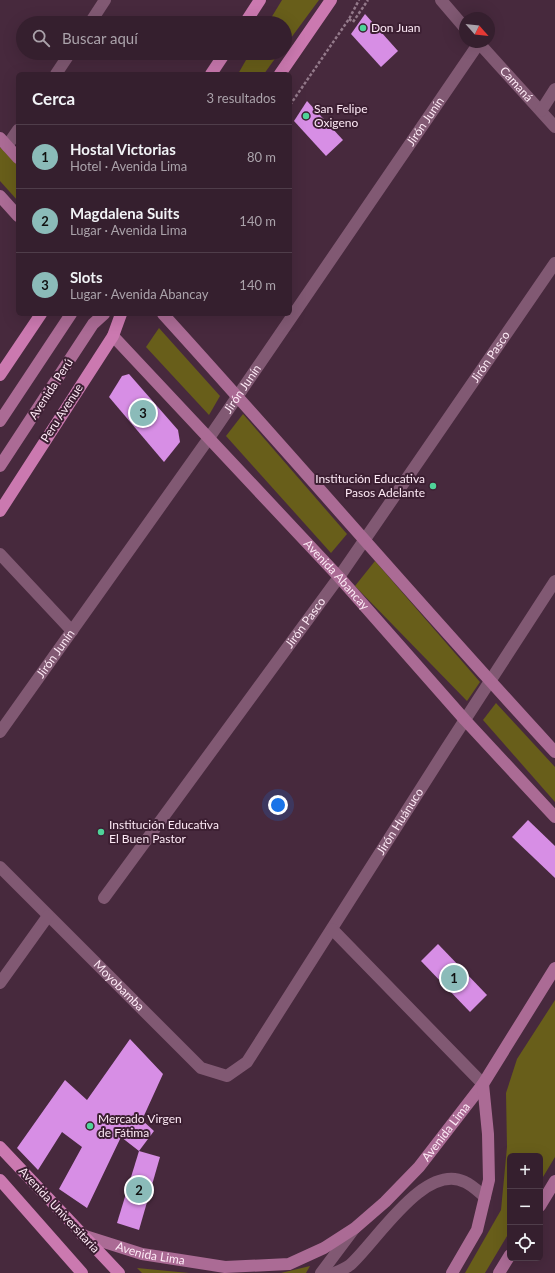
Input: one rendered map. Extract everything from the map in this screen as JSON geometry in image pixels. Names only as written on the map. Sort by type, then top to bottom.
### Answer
[{"type":"main road","points":[[250,16],[260,0]]},
{"type":"main road","points":[[292,57],[331,0]]},
{"type":"main road","points":[[212,72],[220,60]]},
{"type":"main road","points":[[281,72],[290,60]]},
{"type":"main road","points":[[0,375],[40,316]]},
{"type":"main road","name":"Peru Avenue","points":[[0,511],[113,336],[120,316]]},
{"type":"main road","name":"Avenida Universitaria","points":[[0,1147],[119,1273]]},
{"type":"main road","name":"Avenida Universitaria","points":[[0,1180],[82,1273]]},
{"type":"street","points":[[95,16],[105,0]]},
{"type":"street","points":[[441,0],[459,21]]},
{"type":"street","name":"Jirón Junín","points":[[292,315],[475,48]]},
{"type":"street","name":"Camaná","points":[[483,48],[555,127]]},
{"type":"street","points":[[57,72],[65,60]]},
{"type":"street","points":[[541,111],[555,89]]},
{"type":"street","points":[[16,132],[3,142],[16,156]]},
{"type":"street","points":[[0,196],[16,214]]},
{"type":"street","name":"Jirón Pasco","points":[[104,898],[364,542],[555,263]]},
{"type":"street","points":[[0,421],[70,316]]},
{"type":"street","name":"Avenida Perú","points":[[0,466],[93,324],[102,316]]},
{"type":"street","points":[[165,316],[237,395],[364,542],[555,752]]},
{"type":"street","name":"Jirón Junín","points":[[0,732],[209,438],[291,316]]},
{"type":"street","name":"Avenida Abancay","points":[[113,336],[339,577],[465,720],[555,817]]},
{"type":"street","points":[[0,554],[72,631]]},
{"type":"street","name":"Jirón Huánuco","points":[[247,1062],[555,581]]},
{"type":"street","name":"Moyobamba","points":[[0,867],[201,1068],[227,1076],[247,1062]]},
{"type":"street","points":[[0,983],[48,916]]},
{"type":"street","points":[[332,929],[483,1084]]},
{"type":"street","name":"Avenida Lima","points":[[82,1235],[142,1254],[225,1267],[288,1264],[324,1248],[355,1228],[385,1202],[419,1167],[483,1084],[555,968]]},
{"type":"street","name":"Avenida Lima","points":[[452,1273],[477,1230],[489,1175],[488,1134],[483,1084]]},
{"type":"street","points":[[334,1273],[349,1266],[426,1185],[441,1179],[458,1180],[465,1182],[484,1197]]},
{"type":"street","points":[[543,1201],[555,1181]]},
{"type":"street","name":"Avenida Lima","points":[[321,1273],[355,1228]]},
{"type":"street","points":[[499,1273],[507,1260]]},
{"type":"path","points":[[292,102],[349,19],[359,0]]},
{"type":"path","points":[[349,19],[353,22],[368,0]]},
{"type":"shaded area","points":[[282,0],[319,0],[292,37],[292,16],[272,16]]},
{"type":"shaded area","points":[[246,60],[274,60],[265,72],[239,72]]},
{"type":"shaded area","points":[[0,147],[16,164],[16,199],[0,181]]},
{"type":"shaded area","points":[[159,328],[220,396],[209,415],[146,347]]},
{"type":"shaded area","points":[[243,414],[347,534],[331,553],[226,436]]},
{"type":"shaded area","points":[[375,561],[480,682],[467,701],[355,586]]},
{"type":"shaded area","points":[[496,703],[555,767],[555,802],[483,720]]},
{"type":"shaded area","points":[[555,1000],[555,1157],[543,1177],[543,1153],[507,1153],[507,1236],[485,1273],[465,1273],[501,1210],[507,1147],[506,1093],[517,1059]]},
{"type":"shaded area","points":[[310,1266],[306,1273],[281,1273]]},
{"type":"shaded area","points":[[137,1268],[189,1273],[142,1273]]},
{"type":"building","points":[[365,14],[398,51],[381,67],[351,34]]},
{"type":"building","points":[[307,101],[343,140],[326,156],[294,121]]},
{"type":"building","points":[[129,374],[178,430],[180,442],[164,462],[109,397],[122,376]]},
{"type":"building","points":[[528,820],[555,846],[555,878],[512,837]]},
{"type":"building","points":[[438,944],[487,995],[470,1012],[421,961]]},
{"type":"building","name":"Mercado Virgen de Fátima","points":[[130,1039],[163,1074],[142,1120],[154,1131],[139,1151],[121,1137],[87,1208],[59,1189],[82,1147],[62,1132],[38,1170],[17,1148],[65,1080],[87,1100]]},
{"type":"building","points":[[139,1151],[160,1157],[139,1230],[117,1223]]},
{"type":"place","name":"Don Juan","points":[[363,28]]},
{"type":"place","name":"San Felipe Oxigeno","points":[[306,116]]},
{"type":"place","name":"Slots","points":[[143,413]]},
{"type":"place","name":"Institución Educativa Pasos Adelante","points":[[433,486]]},
{"type":"place","name":"Institución Educativa El Buen Pastor","points":[[101,832]]},
{"type":"place","name":"Hostal Victorias","points":[[454,978]]},
{"type":"place","name":"Mercado Virgen de Fátima","points":[[90,1126]]},
{"type":"place","name":"Magdalena Suits","points":[[139,1190]]}]
